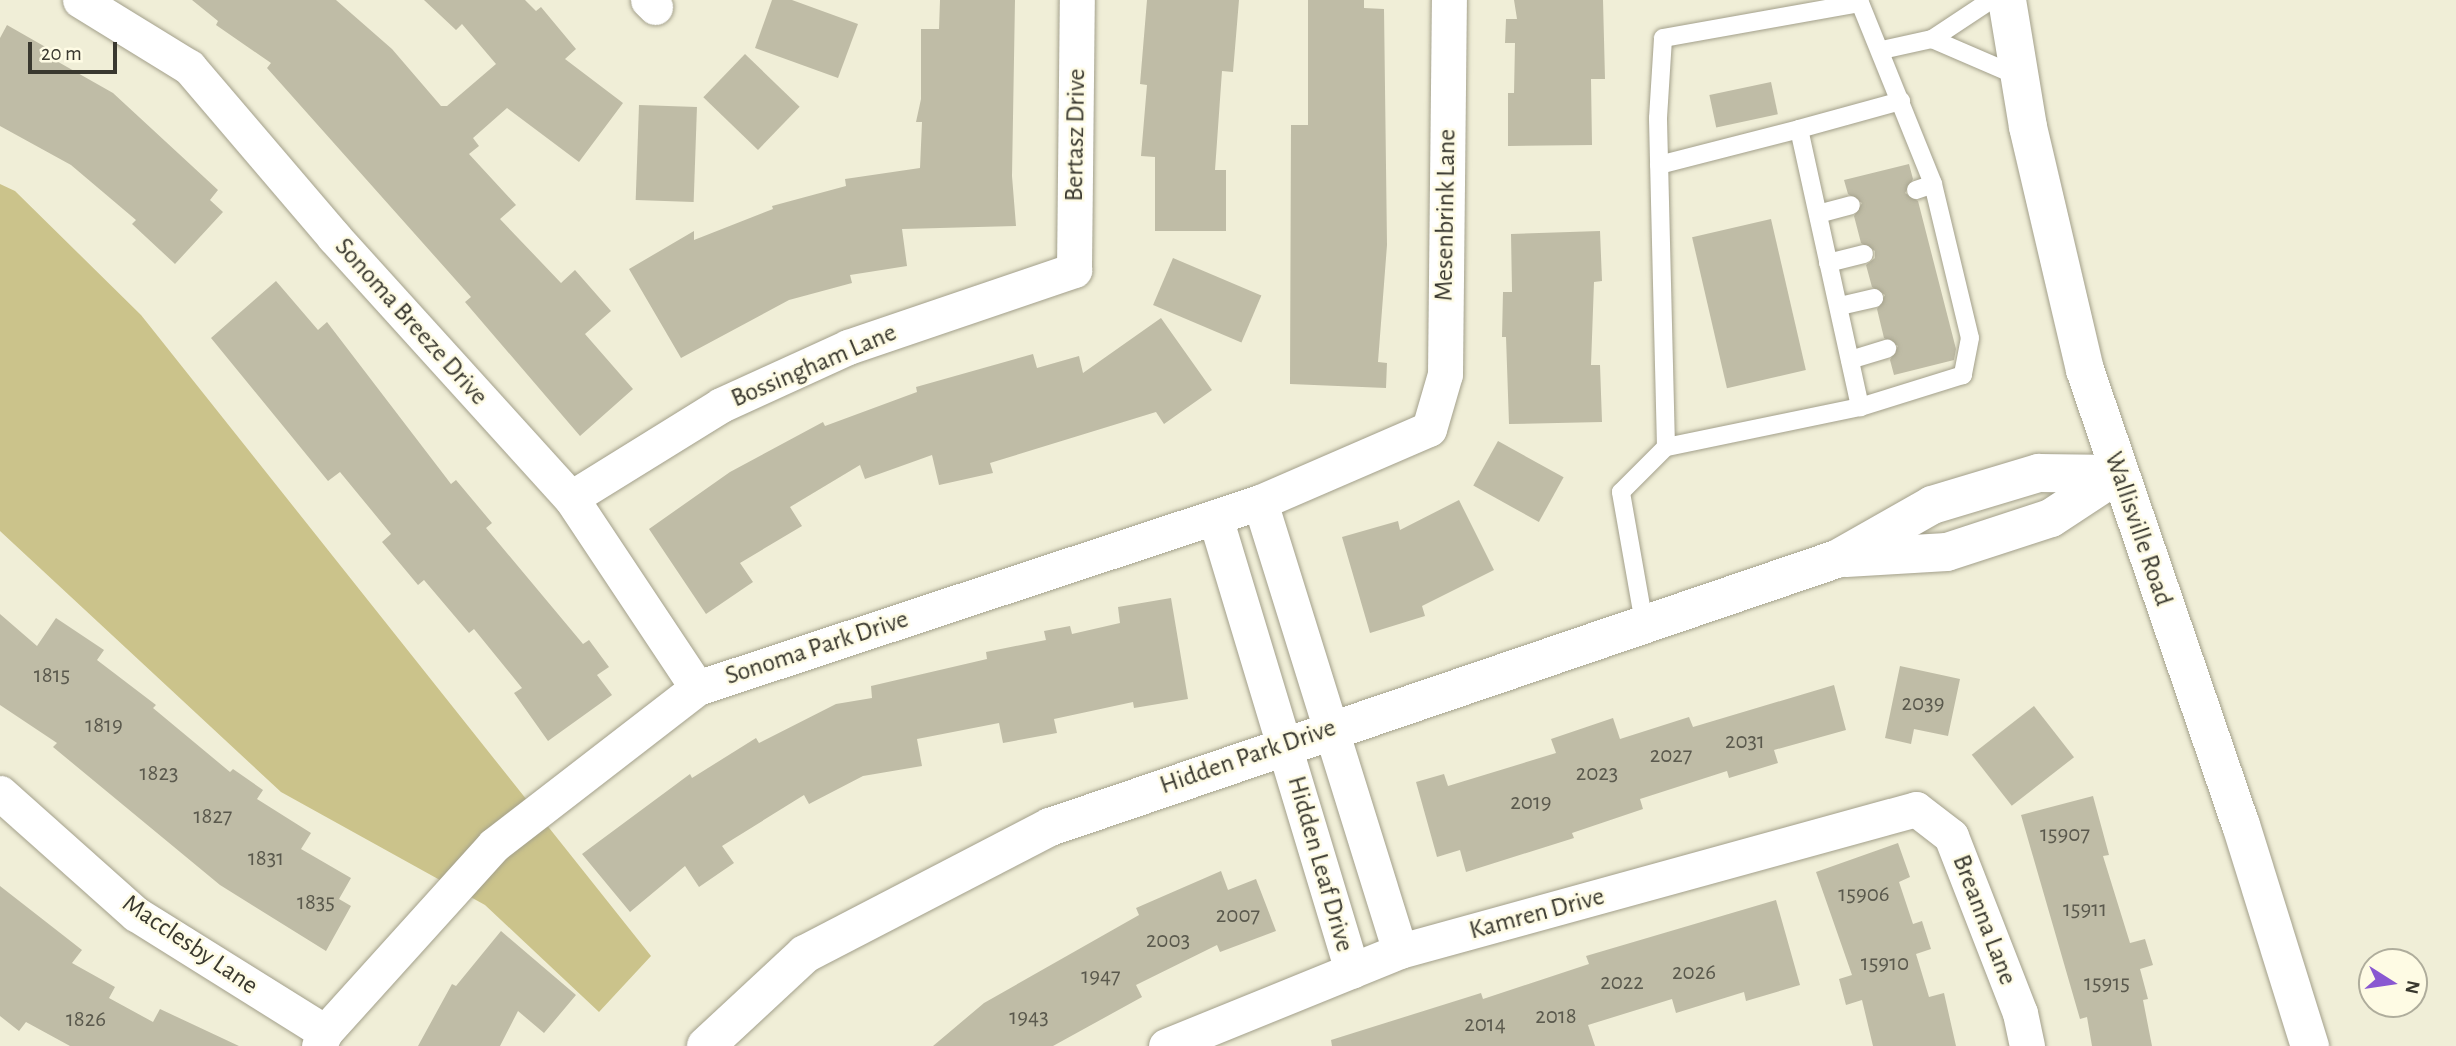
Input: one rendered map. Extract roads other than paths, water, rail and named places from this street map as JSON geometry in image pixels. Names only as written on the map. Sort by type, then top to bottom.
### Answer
[{"type":"street","name":"Sonoma Breeze Drive","points":[[80,0],[189,67],[334,237],[571,498],[696,688]]},
{"type":"street","name":"Bertasz Drive","points":[[1074,270],[1077,0]]},
{"type":"street","name":"Mesenbrink Lane","points":[[1430,429],[1445,374],[1449,0]]},
{"type":"street","name":"Wallisville Road","points":[[2007,0],[2020,77],[2085,370],[2118,474],[2241,825],[2309,1046]]},
{"type":"street","name":"Bossingham Lane","points":[[571,498],[721,405],[848,347],[1074,270]]},
{"type":"street","name":"Sonoma Park Drive","points":[[322,1039],[494,845],[696,688],[1260,502],[1430,429]]},
{"type":"street","name":"Hidden Park Drive","points":[[705,1046],[805,954],[1050,827],[1334,727],[1837,559],[1947,552],[2051,518],[2118,474]]},
{"type":"street","name":"Hidden Leaf Drive","points":[[1260,502],[1334,727],[1400,951]]},
{"type":"street","name":"Hidden Leaf Drive","points":[[1215,517],[1352,971]]},
{"type":"street","name":"Macclesby Lane","points":[[0,793],[136,914],[322,1039]]},
{"type":"street","name":"Kamren Drive","points":[[1166,1046],[1400,951],[1916,810]]},
{"type":"street","name":"Breanna Lane","points":[[1916,810],[1951,836],[2020,1013],[2028,1046]]},
{"type":"lane","points":[[1882,50],[1932,39],[1991,0]]},
{"type":"lane","points":[[1644,624],[1620,492],[1667,447],[1860,407],[1963,375],[1960,330],[1901,101],[1860,2],[1663,38],[1659,164],[1667,447]]},
{"type":"lane","points":[[1932,39],[2020,77]]},
{"type":"lane","points":[[1659,164],[1901,101]]},
{"type":"lane","points":[[1799,129],[1828,264],[1840,306],[1860,407]]},
{"type":"lane","points":[[1818,214],[1851,205]]},
{"type":"lane","points":[[1828,264],[1864,254]]},
{"type":"lane","points":[[1840,306],[1874,298]]},
{"type":"lane","points":[[1850,360],[1887,349]]}]
